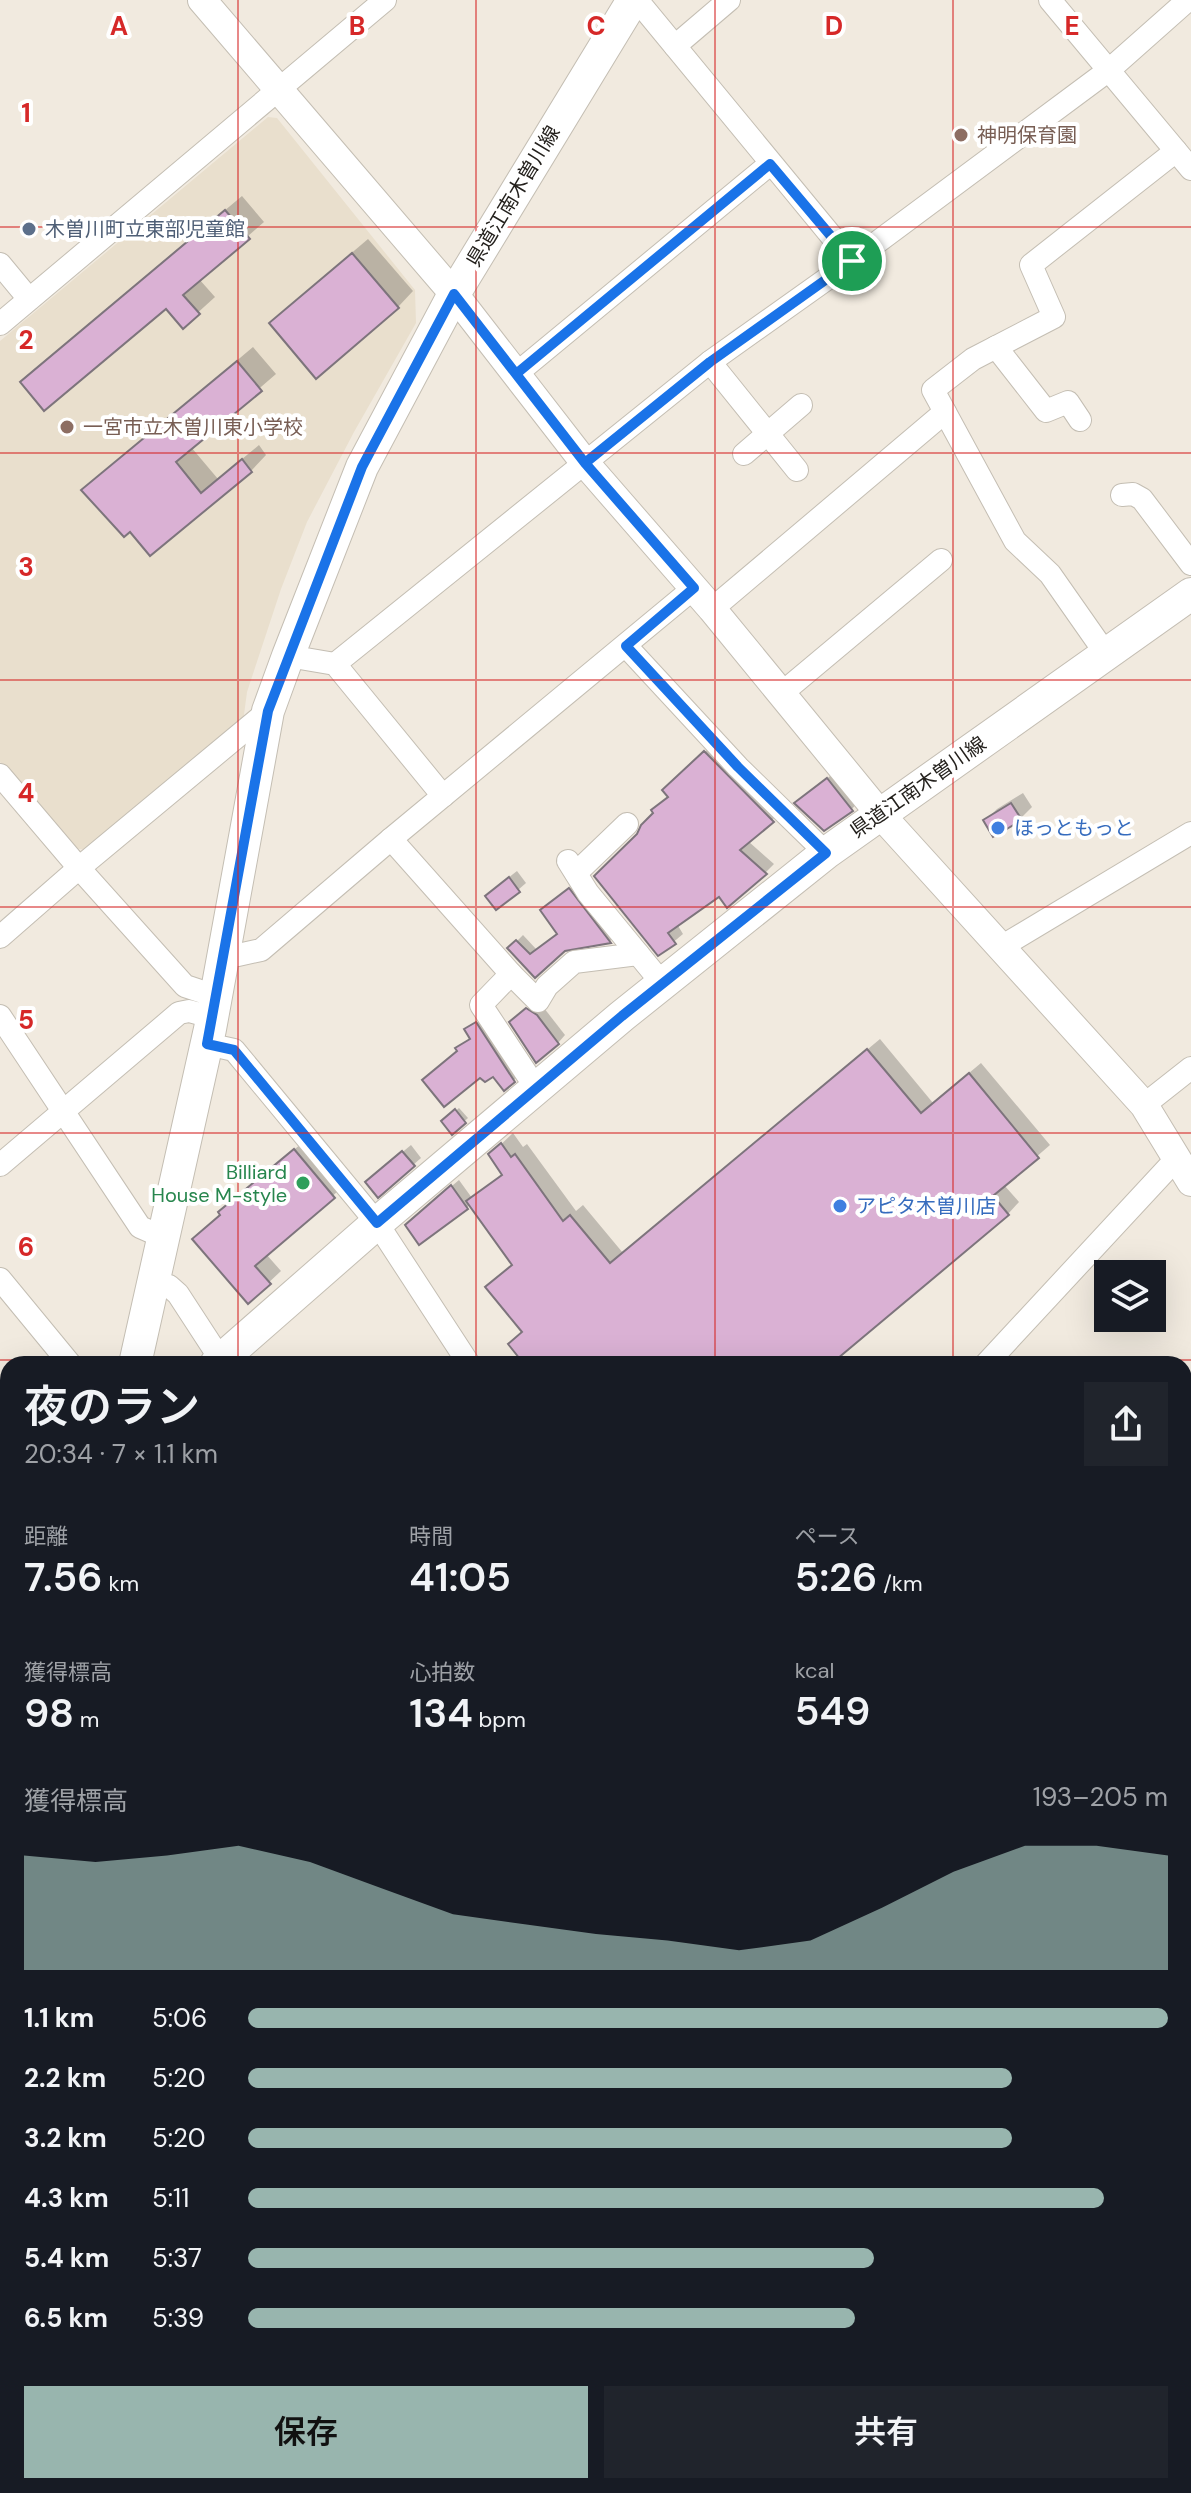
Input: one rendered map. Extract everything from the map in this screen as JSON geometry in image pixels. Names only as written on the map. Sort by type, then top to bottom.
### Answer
[{"type":"main road","name":"県道江南木曽川線","points":[[137,1356],[211,1019],[268,711],[288,656],[362,467],[454,294],[635,0]]},
{"type":"main road","name":"県道江南木曽川線","points":[[234,1356],[377,1223],[662,983],[826,853],[1106,654],[1188,606]]},
{"type":"street","points":[[202,0],[454,294],[585,463],[712,609],[880,814],[1144,1105],[1184,1169],[994,1356]]},
{"type":"street","points":[[0,324],[385,0]]},
{"type":"street","points":[[635,0],[852,261]]},
{"type":"street","points":[[675,46],[729,0]]},
{"type":"street","points":[[1050,0],[1191,169]]},
{"type":"street","points":[[335,664],[710,362],[1109,70],[1188,0]]},
{"type":"street","points":[[1106,654],[1050,574],[1015,541],[933,390],[973,359],[1054,317],[1031,265],[1176,151]]},
{"type":"street","points":[[516,374],[770,164]]},
{"type":"street","points":[[0,264],[29,299]]},
{"type":"street","points":[[996,347],[1046,411],[1068,402],[1080,420]]},
{"type":"street","points":[[710,362],[797,470]]},
{"type":"street","points":[[744,454],[801,405]]},
{"type":"street","points":[[712,609],[945,412]]},
{"type":"street","points":[[1122,495],[1133,494],[1142,499],[1191,564]]},
{"type":"street","points":[[782,693],[941,560]]},
{"type":"street","points":[[224,953],[238,955],[261,950],[694,588]]},
{"type":"street","points":[[626,646],[738,767],[826,853]]},
{"type":"street","points":[[288,656],[335,664],[443,796]]},
{"type":"street","points":[[0,937],[268,711]]},
{"type":"street","points":[[0,775],[185,986],[377,1223],[464,1356]]},
{"type":"street","points":[[627,824],[572,867],[588,893],[662,983]]},
{"type":"street","points":[[1001,947],[1191,833]]},
{"type":"street","points":[[391,839],[538,1001],[547,986],[574,962],[638,954]]},
{"type":"street","points":[[511,974],[481,1005],[536,1088]]},
{"type":"street","points":[[0,1165],[179,1013],[189,1011],[211,1019]]},
{"type":"street","points":[[0,1016],[140,1227],[163,1237]]},
{"type":"street","points":[[1144,1105],[1191,1068]]},
{"type":"street","points":[[0,1279],[57,1356]]},
{"type":"street","points":[[154,1284],[169,1286],[178,1294],[230,1356]]},
{"type":"shaded area","points":[[268,117],[277,118],[415,290],[416,323],[307,522],[247,692],[243,722],[87,850],[73,848],[0,762],[0,341]]},
{"type":"building","points":[[225,210],[250,239],[183,295],[200,314],[183,329],[166,309],[44,411],[20,382]]},
{"type":"building","points":[[352,253],[399,308],[316,379],[269,323]]},
{"type":"building","points":[[237,361],[262,391],[176,462],[201,493],[242,459],[252,472],[150,556],[130,532],[124,537],[81,490]]},
{"type":"building","points":[[704,751],[774,822],[740,850],[767,874],[727,908],[719,897],[668,933],[676,944],[658,956],[594,876],[637,834],[653,813],[651,810],[668,797],[662,790]]},
{"type":"building","points":[[827,778],[853,811],[824,831],[794,803]]},
{"type":"building","name":"ほっともっと","points":[[1011,803],[1022,820],[993,837],[983,820]]},
{"type":"building","points":[[509,877],[520,892],[496,910],[485,896]]},
{"type":"building","points":[[569,888],[611,943],[565,951],[535,978],[507,948],[516,940],[530,954],[557,934],[540,910]]},
{"type":"building","points":[[526,1008],[537,1015],[559,1044],[536,1063],[509,1022]]},
{"type":"building","points":[[476,1022],[515,1082],[504,1091],[493,1077],[485,1082],[480,1078],[444,1107],[422,1080],[457,1051],[455,1048],[470,1039],[464,1029]]},
{"type":"building","name":"アピタ木曽川店","points":[[867,1049],[921,1113],[969,1073],[1039,1158],[993,1196],[1009,1215],[841,1356],[518,1356],[508,1344],[522,1332],[485,1287],[512,1265],[466,1201],[502,1175],[488,1154],[501,1143],[511,1157],[515,1154],[563,1221],[570,1215],[610,1263]]},
{"type":"building","points":[[455,1109],[466,1123],[452,1135],[441,1121]]},
{"type":"building","points":[[294,1149],[335,1198],[255,1266],[271,1284],[248,1304],[192,1239],[220,1215],[218,1212]]},
{"type":"building","points":[[402,1151],[415,1166],[378,1198],[365,1182]]},
{"type":"building","points":[[451,1185],[468,1209],[419,1245],[405,1225]]},
{"type":"place","name":"神明保育園","points":[[961,135]]},
{"type":"place","name":"木曽川町立東部児童館","points":[[29,229]]},
{"type":"place","name":"一宮市立木曽川東小学校","points":[[67,427]]},
{"type":"place","name":"ほっともっと","points":[[998,828]]},
{"type":"place","name":"Billiard House M-style","points":[[303,1183]]},
{"type":"place","name":"アピタ木曽川店","points":[[840,1206]]},
{"type":"route","points":[[852,261],[710,362],[585,463],[516,374],[454,294],[362,467],[268,711],[207,1044],[234,1050],[377,1223],[622,1016],[826,853],[738,767],[626,646],[694,588],[585,463],[516,374],[770,164],[852,261]]}]
